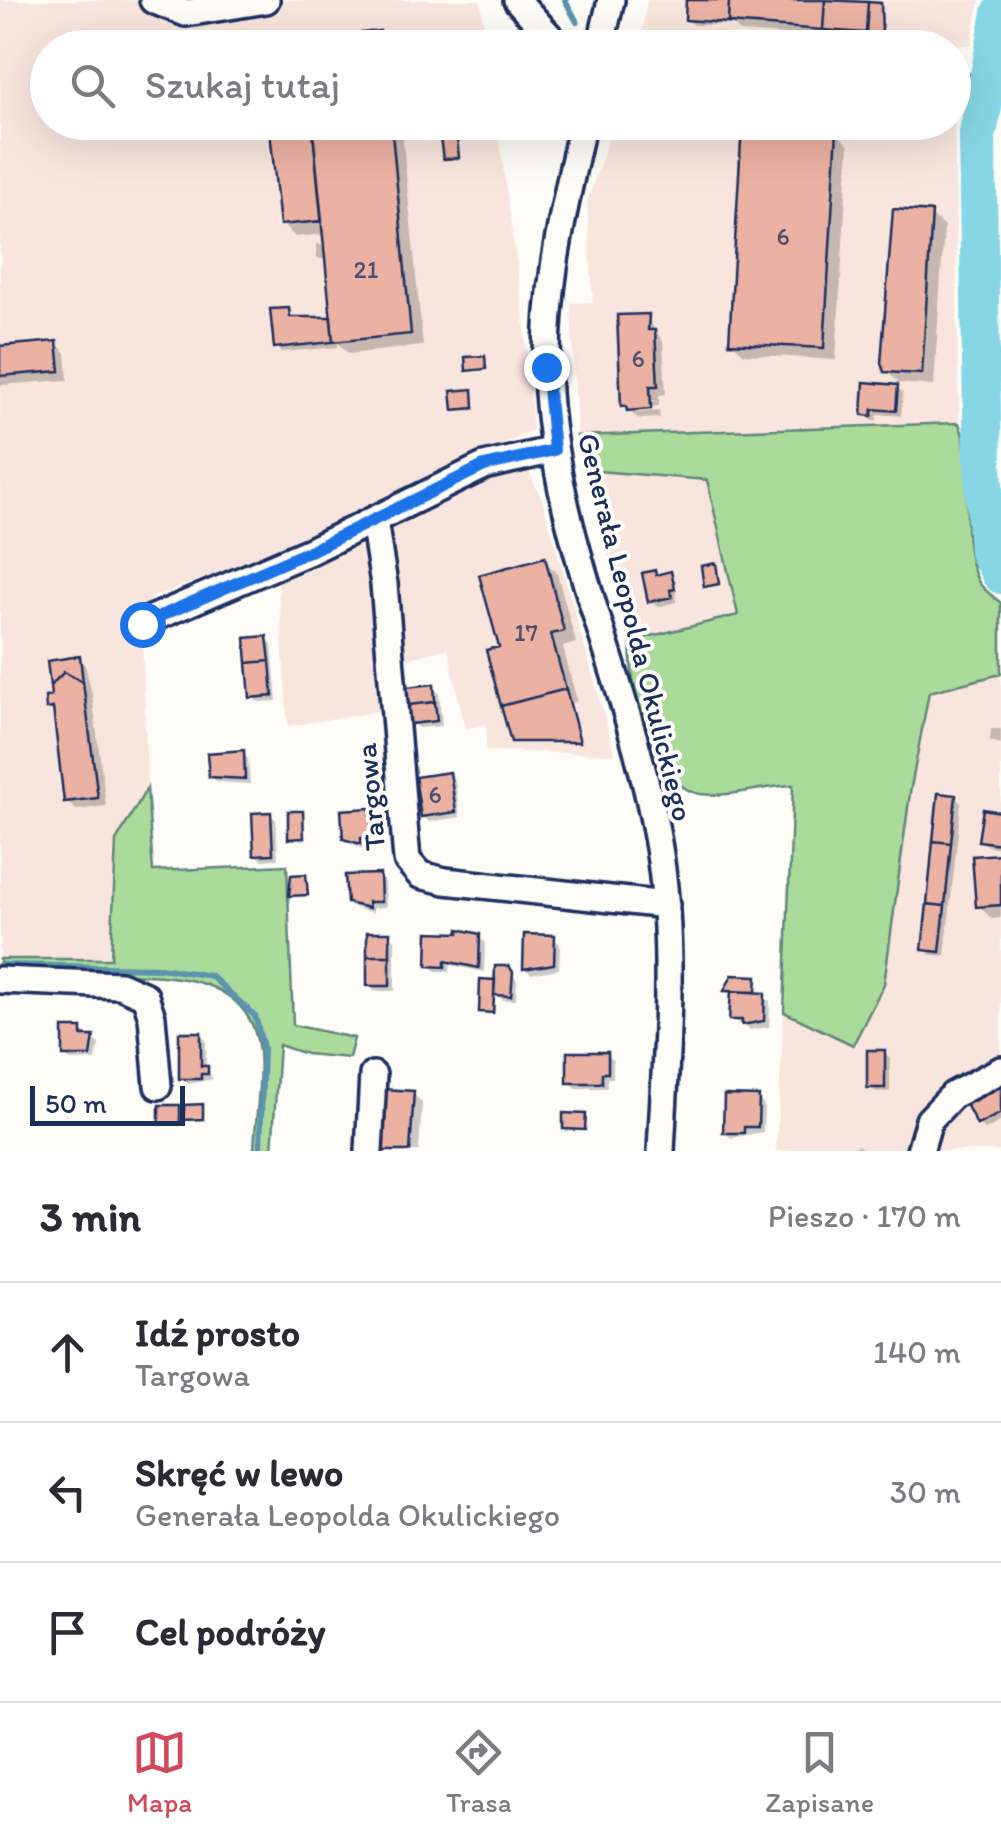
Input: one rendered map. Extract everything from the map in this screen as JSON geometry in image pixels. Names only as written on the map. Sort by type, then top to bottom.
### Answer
[{"type":"street","points":[[154,0],[186,13],[266,0]]},
{"type":"street","points":[[517,0],[544,30]]},
{"type":"street","points":[[604,30],[610,0]]},
{"type":"street","name":"Generała Leopolda Okulickiego","points":[[579,140],[559,227],[548,307],[546,367],[554,450],[568,515],[642,772],[659,846],[666,906],[661,1151]]},
{"type":"street","points":[[142,624],[374,521],[484,466],[554,450]]},
{"type":"street","name":"Targowa","points":[[374,521],[384,584],[408,860],[420,875],[445,881],[666,906]]},
{"type":"street","points":[[0,980],[120,985],[145,996],[152,1017],[158,1086]]},
{"type":"street","points":[[920,1151],[928,1120],[953,1095],[1001,1070]]},
{"type":"street","points":[[369,1151],[373,1075]]},
{"type":"shaded area","points":[[0,0],[480,0],[484,30],[30,30],[30,140],[499,140],[524,318],[533,430],[309,539],[151,598],[142,623],[147,788],[116,841],[112,959],[0,959]]},
{"type":"shaded area","points":[[647,0],[980,0],[971,45],[971,30],[643,30]]},
{"type":"shaded area","points":[[608,140],[955,140],[959,423],[577,436],[571,303],[593,302],[587,202]]},
{"type":"shaded area","points":[[527,467],[543,502],[615,754],[486,751],[486,724],[465,729],[448,648],[399,661],[386,710],[288,726],[278,582],[310,570],[475,476]]},
{"type":"shaded area","points":[[585,470],[707,479],[738,615],[631,641]]},
{"type":"shaded area","points":[[1001,674],[1001,1151],[776,1151],[784,1012],[853,1045],[884,984],[910,793],[929,691]]},
{"type":"green space","points":[[959,423],[967,462],[971,562],[980,584],[1001,603],[1001,674],[929,692],[910,793],[884,984],[853,1045],[784,1012],[793,785],[711,795],[683,787],[656,753],[638,705],[631,641],[738,615],[707,480],[585,470],[577,436]]},
{"type":"green space","points":[[147,788],[153,871],[287,865],[293,1025],[354,1038],[349,1058],[306,1054],[279,1045],[272,1151],[254,1151],[260,1064],[252,1025],[239,1005],[221,991],[174,977],[0,971],[0,959],[111,959],[116,841]]},
{"type":"building","points":[[686,0],[729,0],[728,23],[685,20]]},
{"type":"building","points":[[729,0],[825,0],[823,30],[728,23]]},
{"type":"building","points":[[825,0],[868,2],[866,30],[823,30]]},
{"type":"building","points":[[868,2],[881,3],[882,30],[866,30]]},
{"type":"building","points":[[271,140],[314,140],[322,221],[280,225]]},
{"type":"building","points":[[314,140],[393,140],[411,334],[333,342]]},
{"type":"building","points":[[440,140],[457,140],[459,158],[443,159]]},
{"type":"building","points":[[741,140],[836,140],[824,348],[729,343]]},
{"type":"building","points":[[893,209],[932,212],[922,374],[884,372],[881,363]]},
{"type":"building","points":[[289,308],[290,317],[331,317],[333,342],[274,348],[270,309]]},
{"type":"building","points":[[649,314],[648,330],[655,330],[658,386],[650,386],[651,409],[627,411],[626,406],[621,406],[617,315]]},
{"type":"building","points":[[57,341],[60,371],[0,376],[0,346]]},
{"type":"building","points":[[485,356],[486,369],[466,371],[465,357]]},
{"type":"building","points":[[864,382],[898,385],[896,411],[873,409],[872,416],[862,415]]},
{"type":"building","points":[[473,389],[474,408],[453,410],[451,391]]},
{"type":"building","points":[[545,557],[564,631],[551,634],[566,689],[501,706],[486,650],[499,647],[479,575]]},
{"type":"building","points":[[716,563],[719,584],[704,587],[701,566]]},
{"type":"building","points":[[655,570],[656,575],[671,571],[675,589],[670,590],[672,597],[648,602],[642,573]]},
{"type":"building","points":[[267,636],[270,661],[247,663],[245,638]]},
{"type":"building","points":[[80,656],[83,682],[64,672],[50,686],[47,661]]},
{"type":"building","points":[[270,661],[273,696],[250,698],[247,663]]},
{"type":"building","points":[[64,672],[83,682],[98,798],[64,802],[53,708],[46,709],[45,697],[51,696],[50,686]]},
{"type":"building","points":[[434,684],[435,702],[408,705],[406,687]]},
{"type":"building","points":[[566,689],[580,742],[511,742],[501,706]]},
{"type":"building","points":[[435,702],[437,721],[410,724],[408,705]]},
{"type":"building","points":[[244,750],[245,779],[209,777],[207,753]]},
{"type":"building","points":[[450,772],[456,812],[421,817],[415,777]]},
{"type":"building","points":[[938,793],[956,795],[951,843],[933,841]]},
{"type":"building","points":[[370,808],[372,838],[361,838],[361,844],[343,839],[341,810]]},
{"type":"building","points":[[983,809],[1001,812],[1001,844],[978,841]]},
{"type":"building","points":[[288,811],[303,811],[304,838],[288,839]]},
{"type":"building","points":[[271,812],[273,854],[254,855],[252,813]]},
{"type":"building","points":[[933,841],[951,843],[945,906],[927,904]]},
{"type":"building","points":[[1001,854],[1001,905],[976,907],[972,856]]},
{"type":"building","points":[[306,874],[308,895],[289,896],[291,875]]},
{"type":"building","points":[[380,874],[381,902],[368,902],[369,908],[347,903],[345,875]]},
{"type":"building","points":[[927,904],[945,906],[940,952],[922,950]]},
{"type":"building","points":[[459,929],[480,934],[479,968],[445,961],[445,967],[427,966],[428,932],[459,933]]},
{"type":"building","points":[[367,932],[390,932],[390,956],[367,956]]},
{"type":"building","points":[[524,934],[555,935],[554,964],[523,969]]},
{"type":"building","points":[[367,956],[390,956],[390,986],[367,986]]},
{"type":"building","points":[[495,966],[509,966],[513,972],[511,996],[494,995]]},
{"type":"building","points":[[732,975],[757,976],[756,992],[724,991]]},
{"type":"building","points":[[480,979],[495,980],[493,1013],[479,1012]]},
{"type":"building","points":[[731,991],[765,993],[764,1021],[742,1025],[742,1020],[729,1020]]},
{"type":"building","points":[[63,1028],[82,1028],[82,1036],[94,1036],[91,1056],[63,1056]]},
{"type":"building","points":[[179,1032],[201,1032],[201,1066],[208,1066],[208,1074],[201,1074],[201,1079],[179,1079]]},
{"type":"building","points":[[867,1050],[885,1050],[885,1088],[867,1088]]},
{"type":"building","points":[[567,1052],[608,1052],[608,1073],[602,1073],[602,1083],[567,1083]]},
{"type":"building","points":[[1001,1081],[1001,1113],[977,1125],[964,1100]]},
{"type":"building","points":[[382,1089],[414,1091],[410,1151],[378,1151]]},
{"type":"building","points":[[724,1095],[759,1096],[758,1127],[744,1127],[744,1133],[723,1133]]},
{"type":"building","points":[[203,1104],[203,1119],[184,1120],[184,1105]]},
{"type":"building","points":[[159,1105],[180,1105],[180,1124],[159,1124]]},
{"type":"building","points":[[563,1113],[586,1114],[585,1130],[563,1129]]},
{"type":"waterway","points":[[565,0],[577,22]]},
{"type":"waterway","points":[[1001,13],[977,138],[983,467],[988,552],[1001,575]]},
{"type":"waterway","points":[[971,76],[987,79]]},
{"type":"waterway","points":[[0,965],[160,968],[211,976],[255,1016],[263,1047],[260,1151]]},
{"type":"route","points":[[142,624],[310,551],[484,466],[554,450],[546,367]]}]
